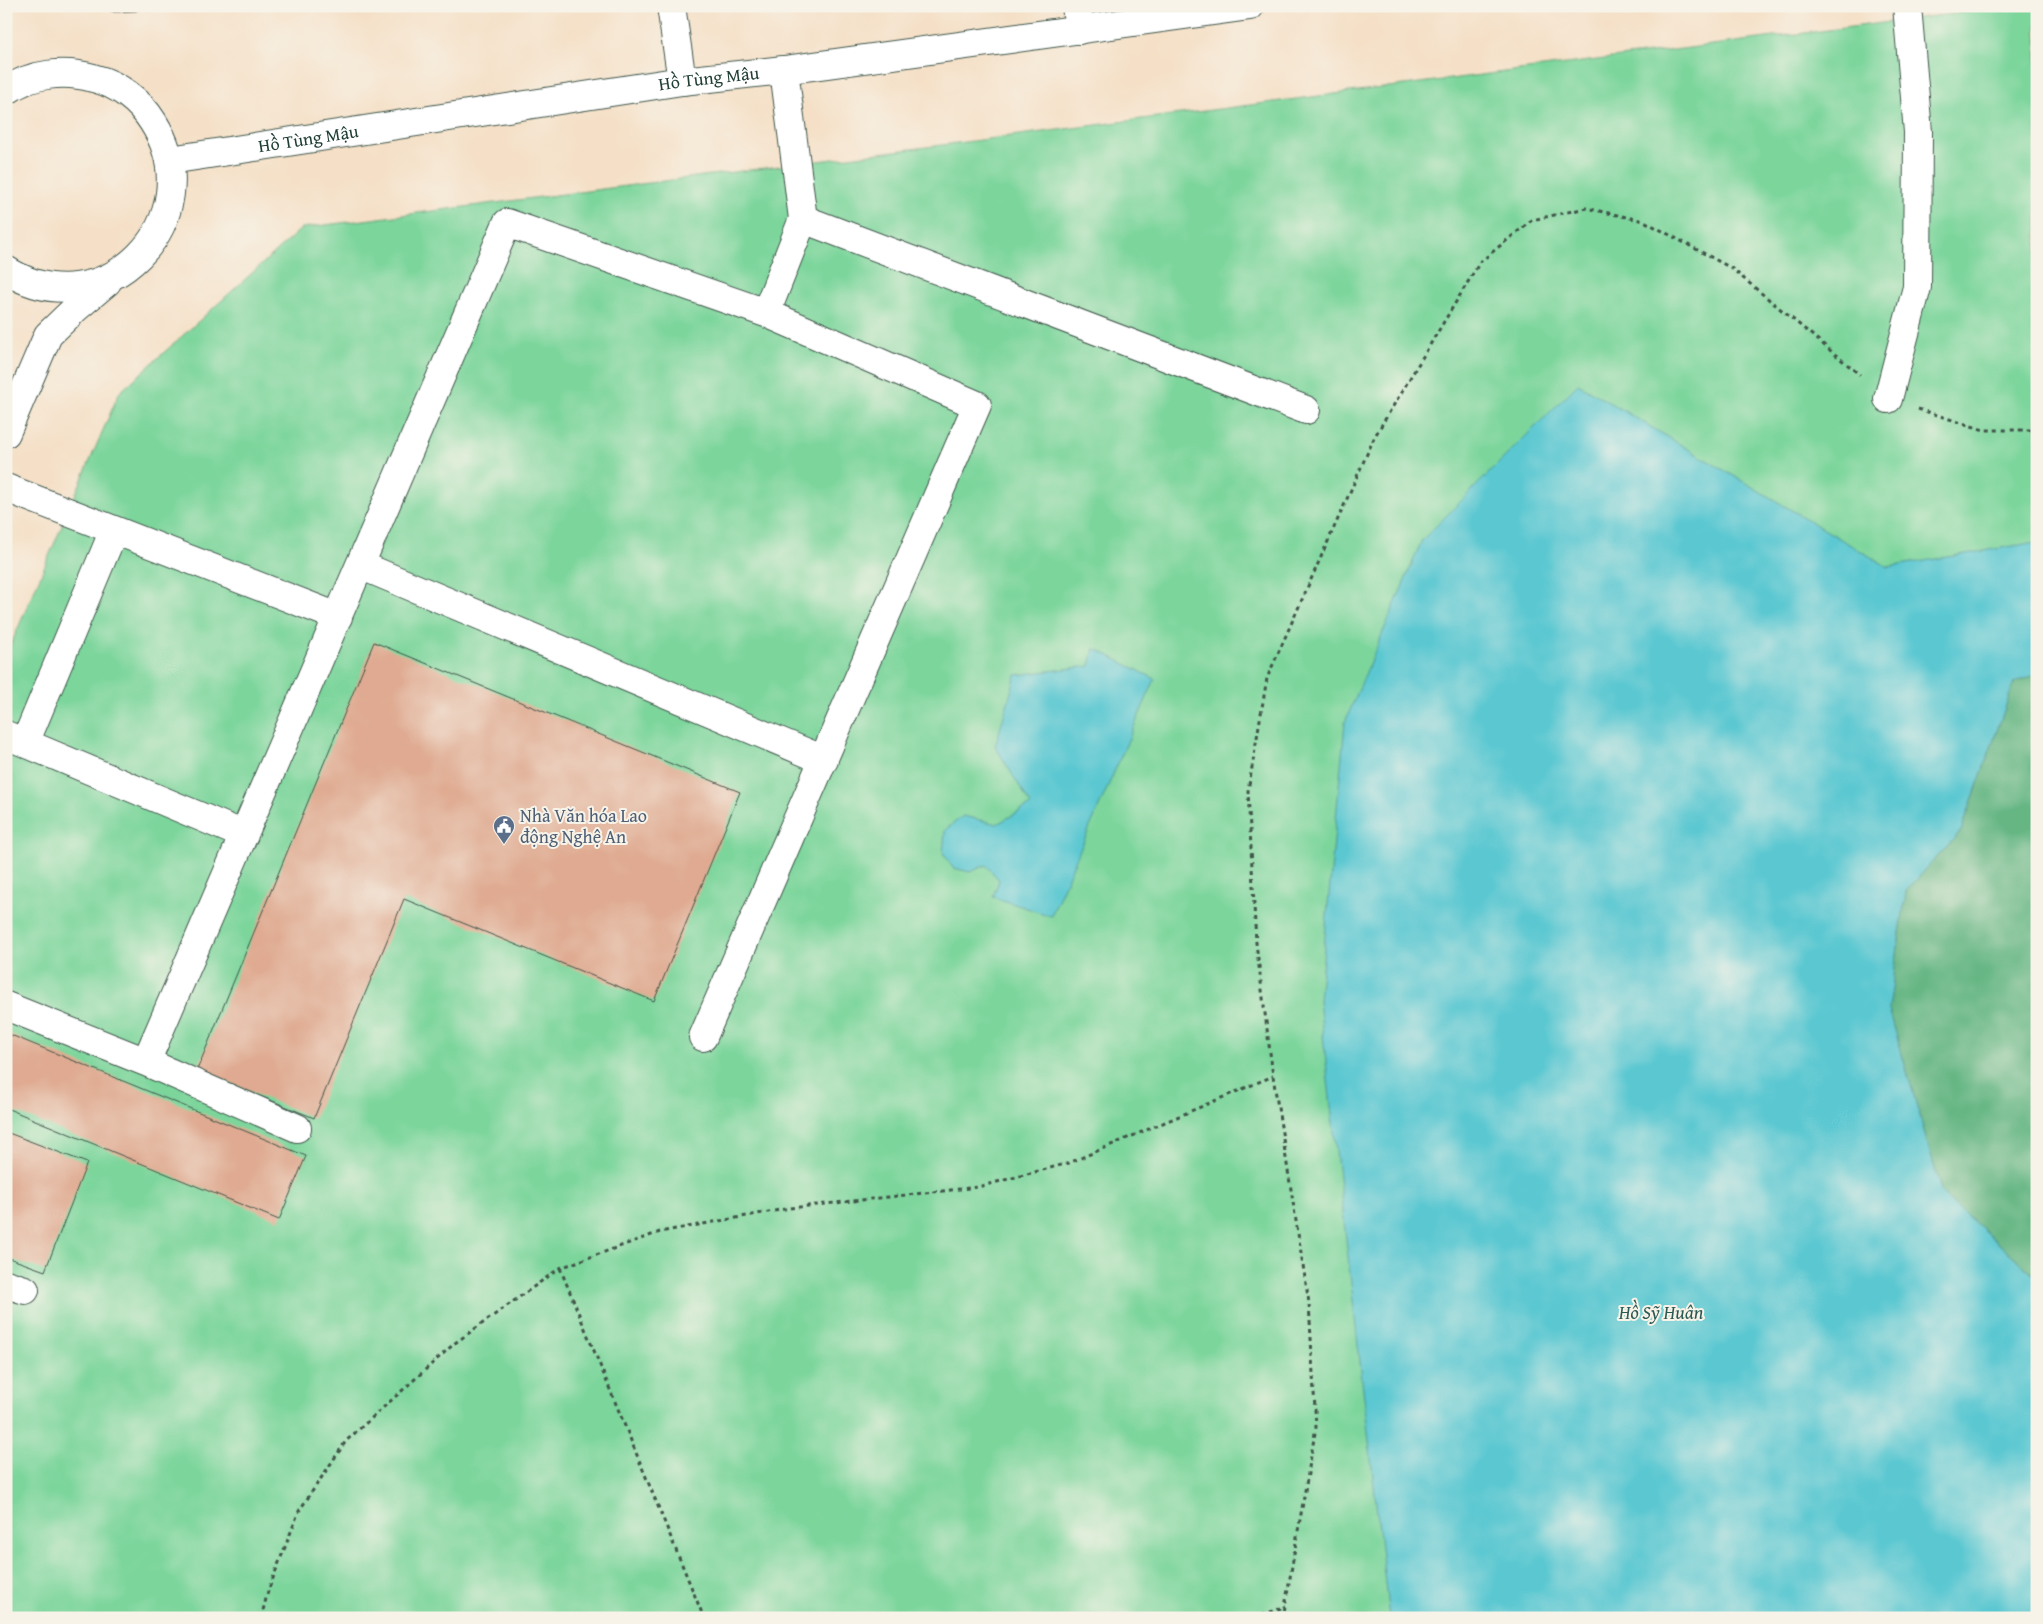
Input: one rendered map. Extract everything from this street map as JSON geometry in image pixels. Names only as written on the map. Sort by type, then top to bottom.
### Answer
[{"type":"main road","points":[[671,6],[682,80]]},
{"type":"main road","name":"Hồ Tùng Mậu","points":[[170,160],[682,80],[784,70],[1077,18],[1250,6]]},
{"type":"main road","points":[[1888,399],[1917,287],[1918,132],[1907,6]]},
{"type":"main road","points":[[766,313],[803,219],[784,70]]},
{"type":"main road","points":[[6,433],[48,334],[147,248],[162,224],[170,194],[170,160],[160,132],[148,114],[125,92],[105,82],[85,76],[53,74],[32,78],[8,87]]},
{"type":"main road","points":[[803,219],[1306,410]]},
{"type":"main road","points":[[146,1062],[507,222],[766,313],[977,405],[703,1037]]},
{"type":"main road","points":[[6,270],[18,277],[38,284],[70,287],[102,281],[121,271]]},
{"type":"main road","points":[[6,488],[338,617]]},
{"type":"main road","points":[[114,530],[16,739],[244,835]]},
{"type":"main road","points":[[360,565],[824,760]]},
{"type":"main road","points":[[6,1006],[146,1062],[297,1128]]},
{"type":"path","points":[[1283,1618],[1316,1427],[1309,1303],[1272,1076],[1256,943],[1248,790],[1268,678],[1375,436],[1480,262],[1532,220],[1586,208],[1644,221],[1731,268],[1888,399],[1984,430],[2037,430]]},
{"type":"path","points":[[261,1618],[268,1591],[299,1511],[346,1441],[455,1343],[560,1268],[660,1232],[790,1208],[978,1187],[1069,1163],[1272,1076]]},
{"type":"path","points":[[560,1268],[704,1618]]},
{"type":"path","points":[[1255,1618],[1286,1606]]},
{"type":"green space","points":[[2013,6],[2037,6],[2037,1618],[6,1618],[6,656],[119,393],[302,228]]},
{"type":"green space","points":[[2037,674],[2037,1277],[1942,1194],[1889,1009],[1906,891],[1961,831],[2014,683]]},
{"type":"water","name":"Hồ Sỹ Huân","points":[[1578,384],[1888,567],[2037,542],[2037,674],[2014,683],[1961,831],[1906,891],[1889,1009],[1942,1194],[2037,1277],[2037,1618],[1389,1618],[1319,1001],[1345,722],[1422,540]]},
{"type":"water","points":[[1094,648],[1155,679],[1051,916],[993,897],[999,880],[986,865],[970,872],[953,868],[943,853],[945,830],[963,816],[997,824],[1031,805],[995,746],[1016,675],[1090,666]]},
{"type":"building","points":[[98,6],[145,6],[136,11],[114,12]]},
{"type":"building","name":"Nhà Văn hóa Lao động Nghệ An","points":[[374,642],[740,792],[654,1001],[404,899],[314,1118],[197,1070]]},
{"type":"building","points":[[6,1033],[306,1156],[279,1220],[6,1108]]},
{"type":"building","points":[[6,1132],[87,1163],[45,1271],[6,1257]]},
{"type":"place","name":"Nhà Văn hóa Lao động Nghệ An","points":[[504,845]]}]
